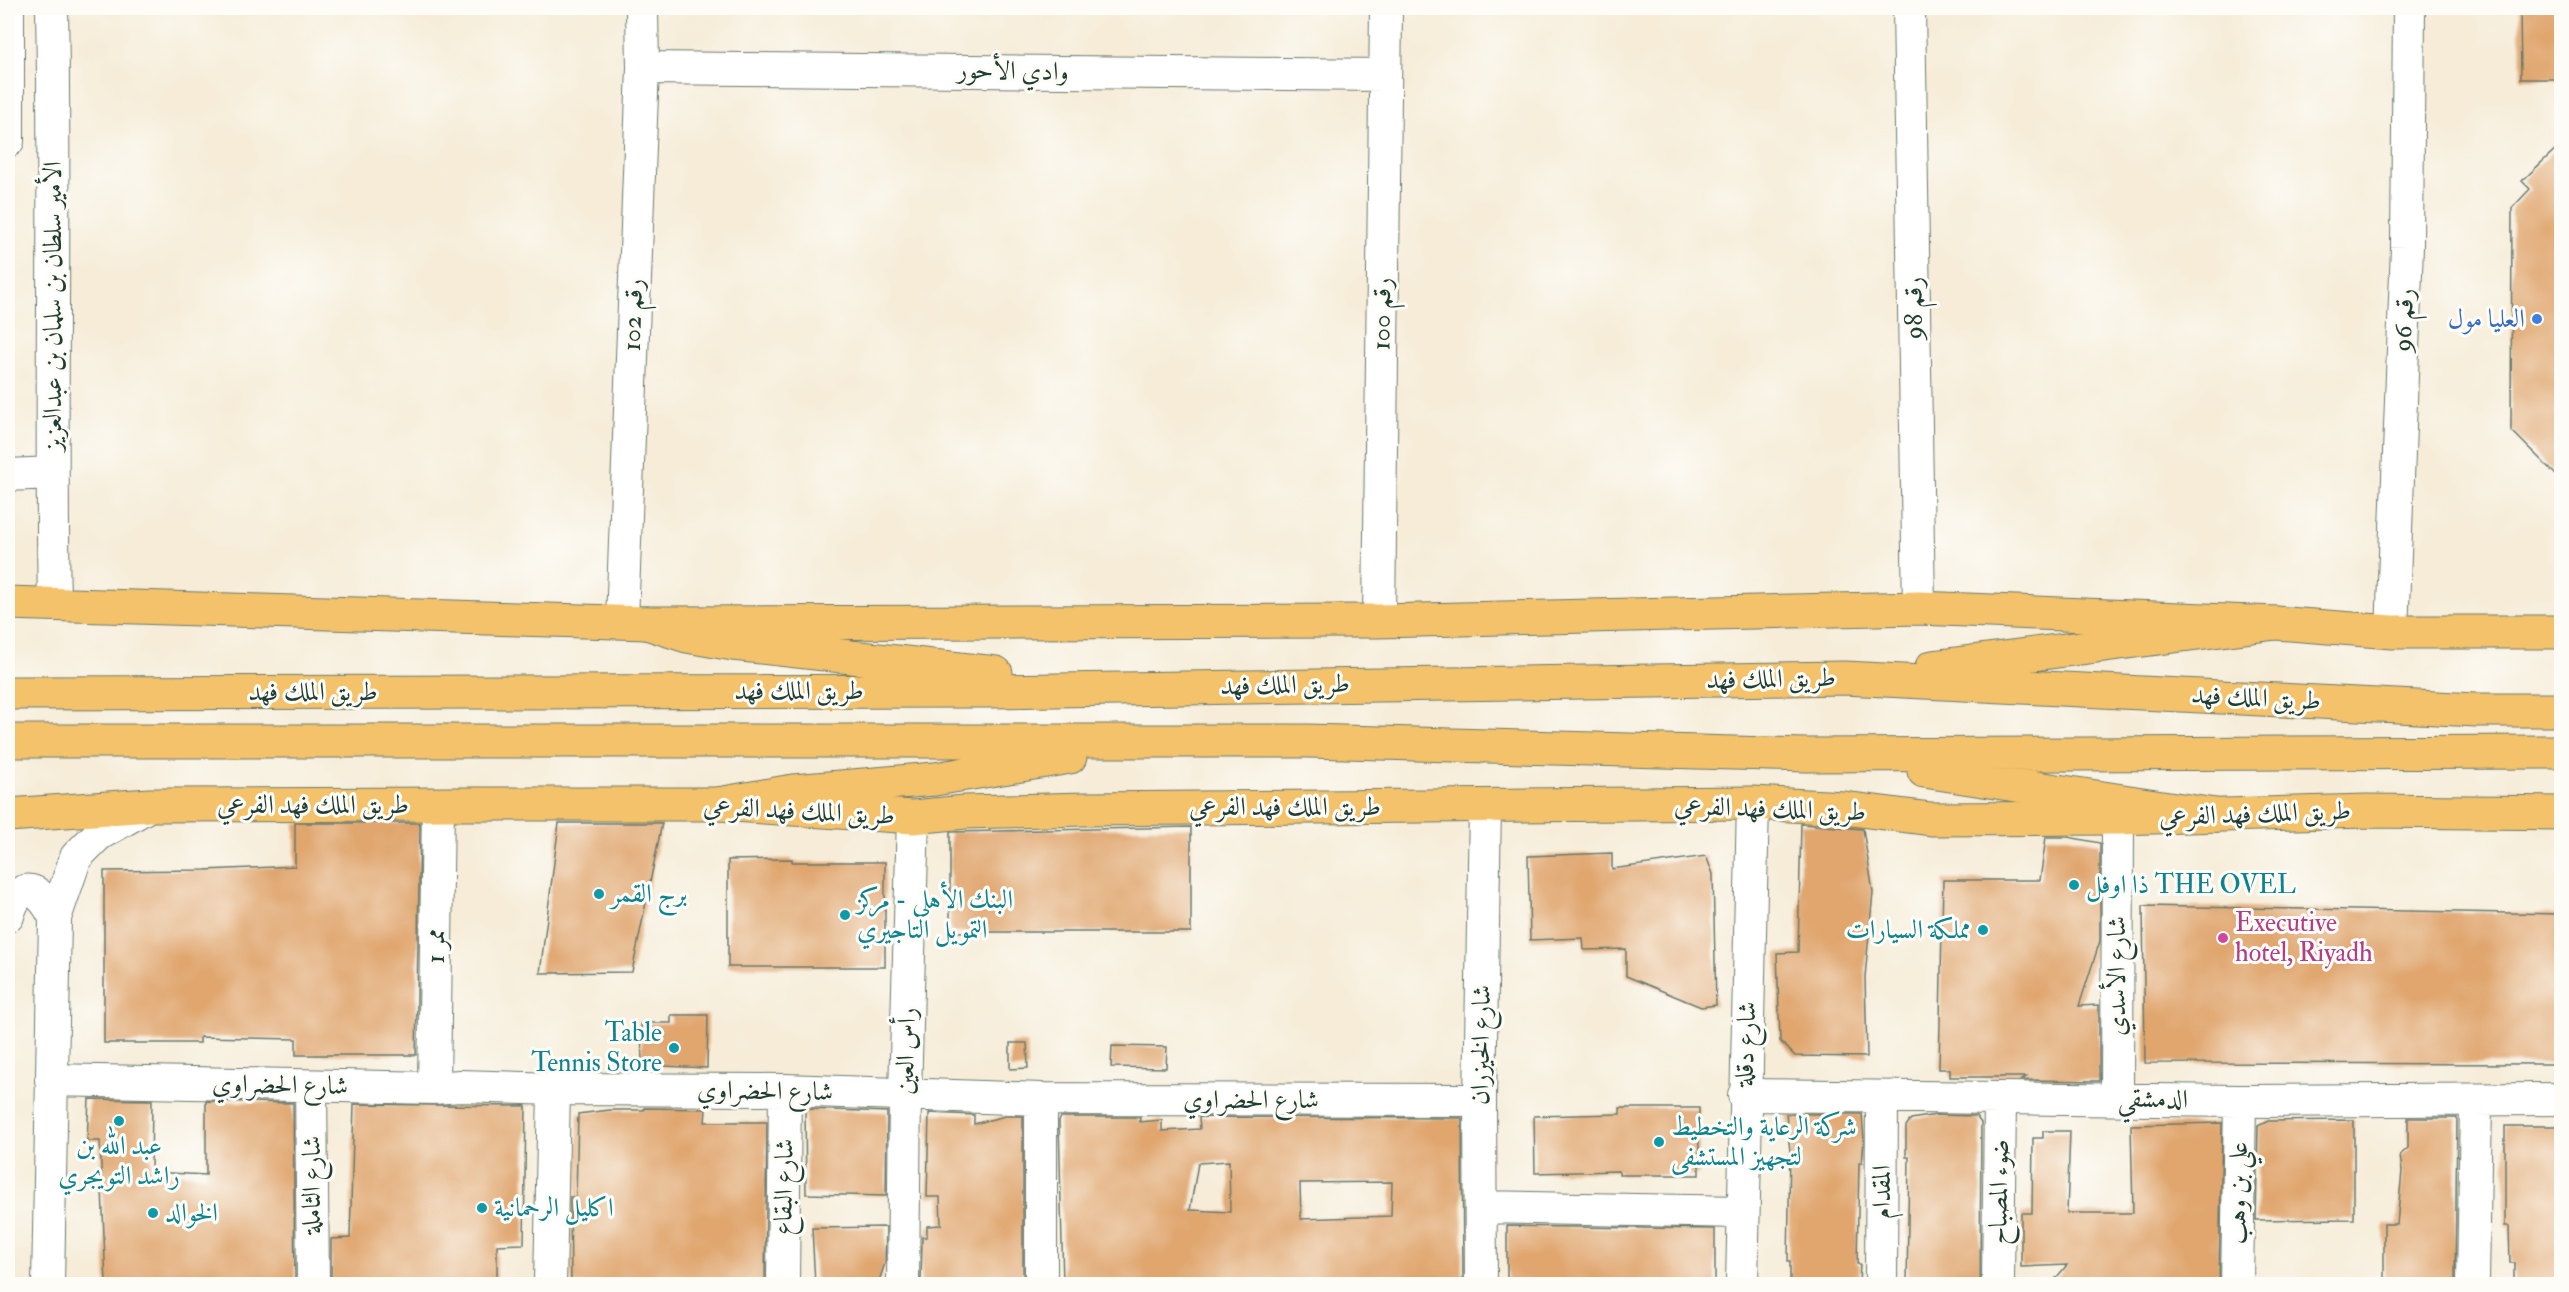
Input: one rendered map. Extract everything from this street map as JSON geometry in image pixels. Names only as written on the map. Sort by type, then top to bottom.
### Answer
[{"type":"main road","points":[[8,603],[634,622],[1379,621],[1919,608],[2276,623],[2392,632],[2562,632]]},
{"type":"main road","points":[[634,622],[687,636],[733,644],[1004,674],[1023,689]]},
{"type":"main road","points":[[1845,678],[2276,623]]},
{"type":"main road","name":"طريق الملك فهد","points":[[8,693],[1023,689],[1845,678],[2476,710],[2562,710]]},
{"type":"main road","name":"طريق الملك فهد","points":[[8,741],[1308,741],[1806,755],[2562,752]]},
{"type":"main road","points":[[718,804],[793,791],[946,778],[1156,741]]},
{"type":"main road","points":[[1806,755],[1983,779],[2215,815]]},
{"type":"main road","name":"طريق الملك فهد الفرعي","points":[[8,815],[150,805],[438,804],[718,804],[913,817],[965,812],[1086,809],[1753,803],[1844,808],[1931,819],[2118,819],[2366,811],[2562,813]]},
{"type":"street","name":"الأمير سلطان بن سلمان بن عبدالعزيز","points":[[8,8],[8,141]]},
{"type":"street","name":"الأمير سلطان بن سلمان بن عبدالعزيز","points":[[52,8],[54,116],[51,473],[54,604]]},
{"type":"street","name":"رقم 102","points":[[634,622],[642,8]]},
{"type":"street","name":"رقم 100","points":[[1379,621],[1386,8]]},
{"type":"street","name":"رقم 98","points":[[1909,8],[1919,608]]},
{"type":"street","name":"رقم 96","points":[[2392,632],[2407,247],[2409,8]]},
{"type":"street","name":"وادي الأحور","points":[[643,68],[1384,75]]},
{"type":"street","points":[[8,476],[51,473]]},
{"type":"street","name":"شارع دقلة","points":[[1742,1284],[1744,1095],[1753,803]]},
{"type":"street","name":"ممر 1","points":[[434,1088],[438,804]]},
{"type":"street","points":[[48,1284],[55,918],[76,856],[98,835],[150,805]]},
{"type":"street","name":"شارع الخيزران","points":[[1481,1284],[1480,1100],[1485,806]]},
{"type":"street","name":"رأس العين","points":[[903,1284],[905,1093],[913,817]]},
{"type":"street","name":"شارع الأسدي","points":[[2117,1098],[2118,819]]},
{"type":"street","points":[[8,916],[12,901],[25,891],[33,891],[40,893],[55,918]]},
{"type":"street","name":"شارع الحضراوي","points":[[51,1080],[434,1088],[460,1086],[554,1089],[785,1090],[1041,1099],[1480,1100]]},
{"type":"street","name":"شارع الثاملة","points":[[312,1086],[313,1284]]},
{"type":"street","points":[[550,1284],[554,1089]]},
{"type":"street","name":"شارع البقاع","points":[[783,1284],[785,1090]]},
{"type":"street","name":"الدمشقي","points":[[1744,1095],[2000,1100],[2117,1098],[2240,1101],[2476,1101],[2562,1099]]},
{"type":"street","points":[[1041,1099],[1041,1284]]},
{"type":"street","name":"المقدام","points":[[1881,1284],[1882,1099]]},
{"type":"street","name":"ضوء المصباح","points":[[1998,1284],[2000,1100]]},
{"type":"street","name":"علي بن وهب","points":[[2237,1284],[2240,1101]]},
{"type":"street","points":[[2473,1284],[2476,1101]]},
{"type":"street","points":[[1480,1207],[1742,1212]]},
{"type":"building","points":[[2520,8],[2562,8],[2562,79],[2521,79]]},
{"type":"building","name":"العليا مول","points":[[2562,143],[2562,481],[2511,430],[2512,208],[2530,189],[2522,181]]},
{"type":"building","points":[[295,823],[420,823],[416,1055],[296,1055],[296,1039],[200,1037],[200,1043],[104,1043],[104,871],[295,866]]},
{"type":"building","name":"برج القمر","points":[[559,823],[662,823],[632,972],[540,973]]},
{"type":"building","points":[[1801,824],[1863,829],[1873,892],[1865,977],[1867,1057],[1795,1056],[1780,1041],[1777,953],[1798,952]]},
{"type":"building","points":[[1191,827],[1191,932],[950,932],[950,832]]},
{"type":"building","points":[[2046,837],[2068,837],[2100,843],[2100,941],[2079,1006],[2099,1005],[2099,1081],[2021,1080],[2026,1077],[1950,1077],[1950,1069],[1939,1069],[1943,880],[2040,880]]},
{"type":"building","points":[[1612,853],[1612,869],[1706,856],[1713,874],[1716,1005],[1701,1007],[1626,976],[1626,949],[1584,950],[1583,938],[1530,940],[1528,856]]},
{"type":"building","points":[[792,859],[792,862],[885,862],[885,967],[728,967],[728,860]]},
{"type":"building","points":[[2143,906],[2562,914],[2562,1064],[2145,1063]]},
{"type":"building","name":"Table Tennis Store","points":[[671,1015],[708,1015],[707,1068],[642,1065],[641,1023],[671,1023]]},
{"type":"building","points":[[1010,1043],[1027,1043],[1028,1068],[1010,1069]]},
{"type":"building","points":[[1112,1046],[1167,1047],[1166,1068],[1111,1067]]},
{"type":"building","points":[[89,1099],[152,1100],[151,1172],[206,1175],[206,1101],[293,1103],[295,1284],[106,1284],[100,1141],[87,1141]]},
{"type":"building","points":[[354,1104],[526,1106],[524,1244],[497,1245],[497,1284],[331,1284],[331,1239],[350,1238]]},
{"type":"building","points":[[644,1108],[706,1109],[705,1122],[767,1122],[765,1284],[571,1284],[570,1197],[576,1197],[578,1114],[610,1110],[644,1110]]},
{"type":"building","points":[[1620,1108],[1699,1108],[1699,1175],[1619,1175],[1619,1171],[1535,1173],[1534,1116],[1620,1114]]},
{"type":"building","points":[[805,1110],[887,1112],[886,1196],[806,1194]]},
{"type":"building","points":[[929,1113],[974,1115],[974,1124],[1005,1116],[1023,1116],[1023,1284],[921,1284],[922,1237],[927,1237],[927,1226],[941,1225],[940,1197],[927,1197]]},
{"type":"building","points":[[1786,1114],[1862,1114],[1864,1141],[1862,1163],[1859,1163],[1857,1264],[1860,1264],[1859,1284],[1790,1284],[1790,1261],[1788,1261],[1790,1151]]},
{"type":"building","points":[[1936,1115],[1976,1116],[1981,1123],[1980,1284],[1907,1284],[1909,1157],[1906,1157],[1906,1126],[1911,1119]]},
{"type":"building","points":[[1061,1117],[1140,1117],[1140,1122],[1162,1120],[1162,1131],[1200,1129],[1199,1117],[1462,1118],[1463,1284],[1063,1284],[1059,1121]],"holes":[[[1229,1161],[1230,1212],[1190,1210],[1198,1163]],[[1392,1182],[1391,1216],[1301,1219],[1300,1183]]]},
{"type":"building","points":[[2408,1118],[2457,1118],[2455,1284],[2384,1284],[2384,1224],[2397,1224],[2402,1171],[2400,1155],[2408,1148]]},
{"type":"building","points":[[2354,1120],[2354,1219],[2256,1220],[2258,1126],[2268,1121]]},
{"type":"building","points":[[2222,1123],[2219,1284],[2051,1284],[2067,1265],[2021,1267],[2021,1213],[2032,1213],[2033,1138],[2043,1138],[2043,1131],[2070,1131],[2067,1213],[2133,1213],[2131,1125]]},
{"type":"building","points":[[2505,1126],[2562,1126],[2562,1284],[2514,1284],[2514,1263],[2510,1263],[2509,1226],[2505,1226]]},
{"type":"building","points":[[1507,1226],[1715,1229],[1715,1284],[1507,1284]]},
{"type":"building","points":[[886,1227],[885,1263],[878,1284],[815,1284],[812,1228]]},
{"type":"place","name":"العليا مول","points":[[2537,319]]},
{"type":"place","name":"ذا اوفل THE OVEL","points":[[2074,885]]},
{"type":"place","name":"برج القمر","points":[[599,894]]},
{"type":"place","name":"البنك الأهلي - مركز التمويل التاجيري","points":[[845,915]]},
{"type":"place","name":"مملكة السيارات","points":[[1983,930]]},
{"type":"place","name":"Executive hotel, Riyadh","points":[[2223,938]]},
{"type":"place","name":"Table Tennis Store","points":[[674,1048]]},
{"type":"place","name":"عبد الله بن راشد التويجري","points":[[119,1121]]},
{"type":"place","name":"شركة الرعاية والتخطيط لتجهيز المستشفى","points":[[1659,1142]]},
{"type":"place","name":"اكليل الرحمانية","points":[[482,1208]]},
{"type":"place","name":"الخوالد","points":[[153,1213]]}]
